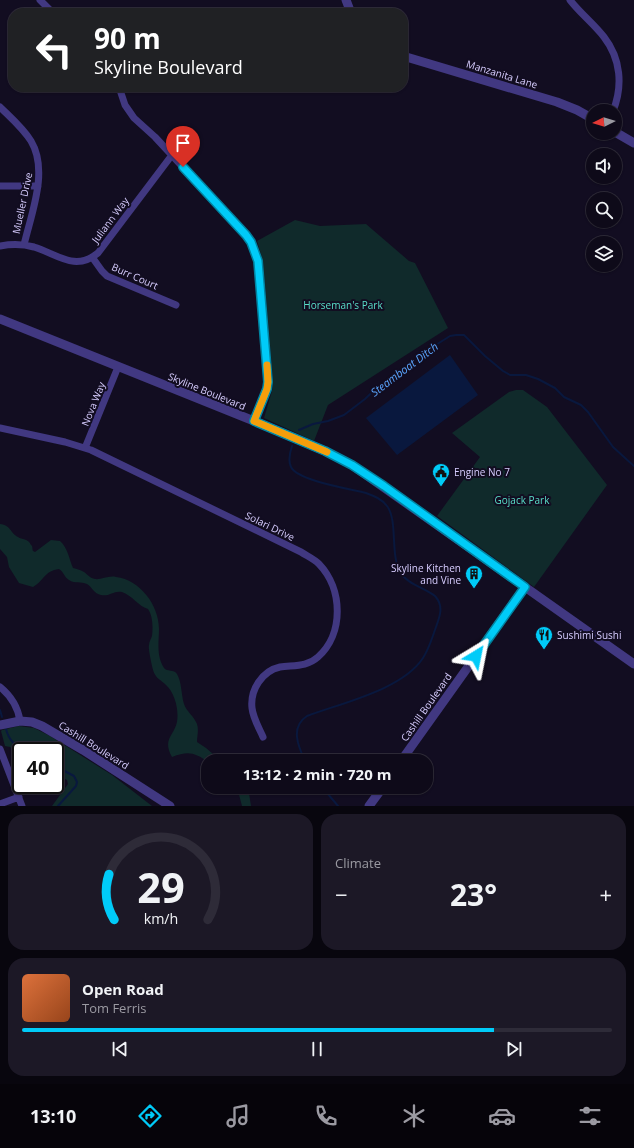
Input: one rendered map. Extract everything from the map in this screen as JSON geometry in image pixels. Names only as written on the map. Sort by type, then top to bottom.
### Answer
[{"type":"street","points":[[40,0],[48,8]]},
{"type":"street","points":[[570,0],[604,37],[615,57],[620,79],[616,104]]},
{"type":"street","name":"Manzanita Lane","points":[[408,58],[566,105],[586,115]]},
{"type":"street","points":[[121,92],[129,112],[172,155],[246,235],[255,251],[258,261],[268,382],[267,389],[254,421]]},
{"type":"street","name":"Mueller Drive","points":[[0,107],[27,134],[36,150],[40,170],[38,186],[24,245]]},
{"type":"street","points":[[622,136],[634,143]]},
{"type":"street","name":"Juliann Way","points":[[0,246],[13,244],[24,245],[68,261],[83,261],[92,257],[98,253],[172,155]]},
{"type":"street","points":[[0,186],[38,186]]},
{"type":"street","name":"Burr Court","points":[[92,257],[107,276],[176,305]]},
{"type":"street","name":"Skyline Boulevard","points":[[0,319],[254,421],[325,451],[352,465],[634,664]]},
{"type":"street","name":"Nova Way","points":[[85,448],[118,367]]},
{"type":"street","name":"Solari Drive","points":[[0,428],[85,448],[301,552],[318,564],[326,573],[332,584],[337,606],[337,616],[332,636],[322,652],[311,662],[299,666],[274,669],[262,678],[254,692],[252,708],[263,737]]},
{"type":"street","name":"Cashill Boulevard","points":[[406,754],[525,587]]},
{"type":"street","points":[[0,687],[14,703],[19,714],[20,721]]},
{"type":"street","name":"Cashill Boulevard","points":[[0,725],[20,721],[36,724],[48,729],[168,805]]},
{"type":"street","points":[[0,749],[22,806]]},
{"type":"street","points":[[369,806],[378,794]]},
{"type":"street","points":[[0,804],[19,797]]},
{"type":"green space","name":"Horseman's Park","points":[[295,220],[320,226],[366,224],[409,261],[415,263],[448,328],[328,405],[314,441],[264,418],[272,391],[273,381],[263,261],[257,241]]},
{"type":"green space","name":"Gojack Park","points":[[523,390],[547,407],[607,485],[534,587],[437,516],[480,457],[452,433],[509,392]]},
{"type":"green space","points":[[0,524],[8,527],[18,537],[27,540],[35,552],[51,540],[60,541],[67,550],[73,568],[83,571],[95,579],[113,577],[125,579],[140,588],[152,603],[156,611],[159,629],[158,648],[161,663],[167,670],[176,672],[179,677],[184,704],[197,724],[197,742],[213,754],[201,754],[201,757],[195,754],[187,753],[172,757],[169,751],[168,742],[177,722],[177,707],[172,692],[156,676],[153,670],[149,647],[152,636],[152,622],[148,609],[144,608],[122,592],[107,595],[99,594],[87,584],[69,580],[59,569],[47,574],[37,585],[33,587],[19,583],[9,567],[7,557],[0,549]]},
{"type":"green space","points":[[19,726],[34,728],[60,742],[12,742],[12,748],[5,746],[2,730]]},
{"type":"green space","points":[[64,745],[112,775],[152,806],[52,806],[61,794],[64,794],[64,790],[68,784],[67,780],[64,778]]},
{"type":"green space","points":[[239,794],[249,794],[251,806],[242,806]]},
{"type":"water","points":[[450,355],[478,395],[397,455],[366,418]]},
{"type":"waterway","name":"Steamboat Ditch","points":[[299,430],[313,424],[328,421],[344,415],[380,385],[431,348],[450,336],[464,335],[503,371],[510,375],[526,375],[538,379],[555,388],[564,397],[581,405],[588,412],[613,447],[634,466]]},
{"type":"waterway","name":"Steamboat Ditch","points":[[292,446],[290,462],[291,467],[296,472],[314,480],[366,493],[383,501],[390,512],[392,520],[395,556],[400,572],[407,580],[435,596],[440,604],[439,619],[429,647],[423,658],[413,669],[401,679],[386,687],[307,716],[302,720],[297,731],[298,743],[302,754]]},
{"type":"waterway","name":"Steamboat Ditch","points":[[0,710],[2,717]]},
{"type":"waterway","name":"Steamboat Ditch","points":[[6,729],[13,742]]},
{"type":"waterway","name":"Steamboat Ditch","points":[[58,806],[76,786],[77,782],[74,776],[64,771]]},
{"type":"waterway","name":"Steamboat Ditch","points":[[328,794],[338,806]]},
{"type":"slow traffic","points":[[267,365],[267,389],[254,421],[327,452]]},
{"type":"place","name":"Engine No 7","points":[[441,487]]},
{"type":"place","name":"Skyline Kitchen and Vine","points":[[474,589]]},
{"type":"place","name":"Sushimi Sushi","points":[[544,650]]},
{"type":"route","points":[[183,167],[246,235],[251,242],[258,261],[268,382],[267,389],[254,421],[325,451],[352,465],[384,486],[525,587],[476,656]]}]
